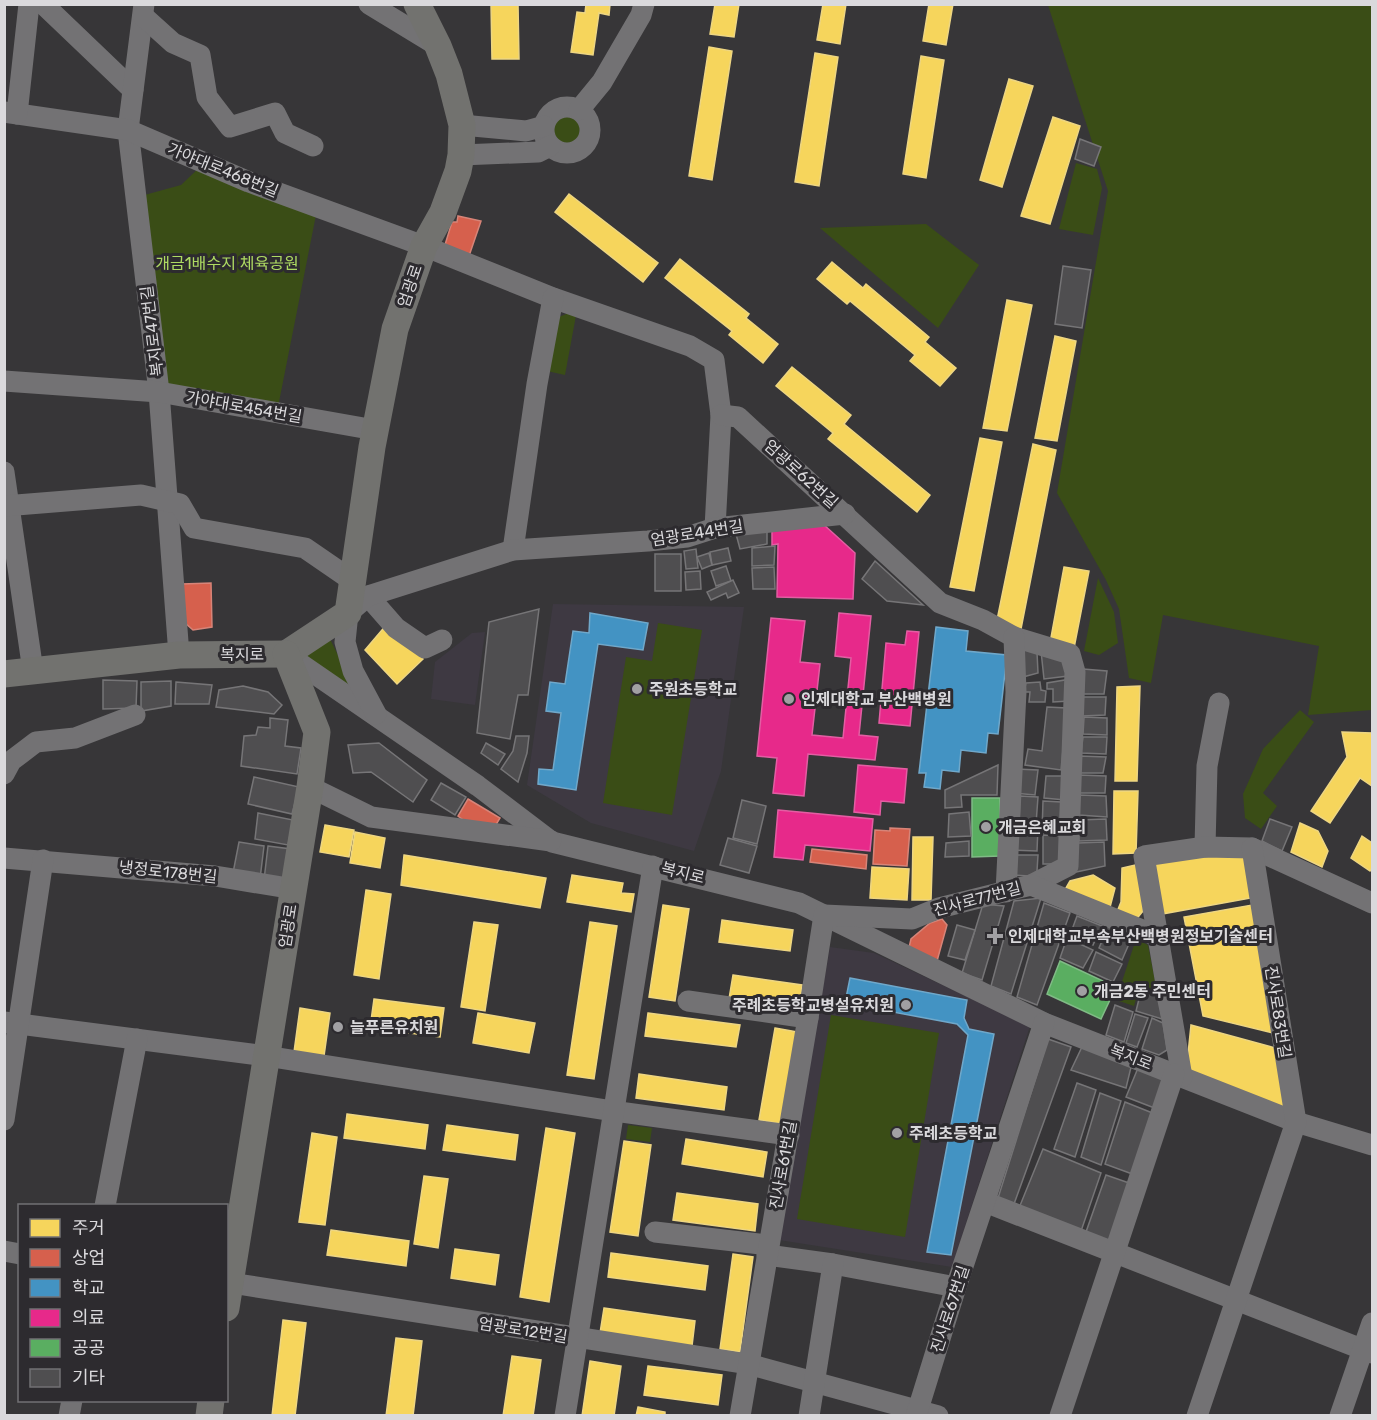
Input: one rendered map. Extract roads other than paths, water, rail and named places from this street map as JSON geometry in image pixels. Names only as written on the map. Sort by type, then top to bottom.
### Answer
[{"type":"main road","name":"엄광로","points":[[356,596],[375,430],[395,330],[424,246],[443,212],[458,171],[461,155],[462,125],[449,74],[417,4]]},
{"type":"main road","points":[[286,654],[356,596]]},
{"type":"main road","name":"복지로","points":[[4,674],[179,654],[286,654]]},
{"type":"main road","name":"엄광로","points":[[229,1295],[310,787],[316,732],[286,654]]},
{"type":"street","name":"가야대로468번길","points":[[29,4],[11,113],[128,130],[249,182],[424,246]]},
{"type":"street","points":[[44,4],[133,90]]},
{"type":"street","points":[[369,4],[438,46]]},
{"type":"street","points":[[579,110],[602,82],[641,15],[644,4]]},
{"type":"street","points":[[143,10],[173,43],[200,55],[207,97],[230,127],[275,113],[285,133],[313,146]]},
{"type":"street","name":"복지로47번길","points":[[143,10],[128,130],[159,392],[179,654]]},
{"type":"street","points":[[558,109],[579,110],[590,129],[587,142],[576,151],[562,153],[550,146],[546,140],[544,126],[547,119],[558,109]]},
{"type":"street","points":[[462,125],[526,131],[544,126]]},
{"type":"street","points":[[461,155],[538,152],[550,146]]},
{"type":"street","points":[[424,246],[553,298],[690,346],[714,360],[721,415],[715,528]]},
{"type":"street","points":[[513,550],[553,298]]},
{"type":"street","name":"가야대로454번길","points":[[4,381],[159,392],[375,430]]},
{"type":"street","name":"엄광로62번길","points":[[721,415],[738,417],[940,603],[983,620],[1014,637],[1070,654],[1075,672],[1068,866],[1031,885]]},
{"type":"street","points":[[4,472],[7,506],[33,670]]},
{"type":"street","points":[[7,506],[141,495],[180,504],[194,528],[305,548],[356,596],[425,648],[442,640]]},
{"type":"street","name":"엄광로44번길","points":[[356,596],[513,550],[687,537],[715,528],[845,514]]},
{"type":"street","points":[[356,596],[345,642],[353,671],[377,717]]},
{"type":"street","points":[[1006,892],[1016,692],[1014,637]]},
{"type":"street","name":"복지로","points":[[286,654],[478,786],[552,842],[799,903],[1044,1023],[1296,1122],[1372,1145]]},
{"type":"street","points":[[1205,847],[1208,766],[1219,703]]},
{"type":"street","points":[[4,774],[11,761],[36,742],[75,738],[135,715]]},
{"type":"street","points":[[310,787],[371,817],[552,842]]},
{"type":"street","points":[[1060,1416],[1178,1075],[1144,856],[1205,847],[1252,848],[1372,903]]},
{"type":"street","name":"진사로83번길","points":[[1197,1416],[1238,1300],[1296,1122],[1252,848]]},
{"type":"street","name":"냉정로178번길","points":[[4,858],[215,876],[294,889]]},
{"type":"street","points":[[4,1120],[11,1022],[29,953],[43,860]]},
{"type":"street","points":[[565,1416],[653,866]]},
{"type":"street","name":"진사로77번길","points":[[824,915],[912,919],[939,908],[1031,885],[1157,936]]},
{"type":"street","name":"진사로61번길","points":[[740,1416],[767,1250],[789,1135],[824,915]]},
{"type":"street","points":[[688,1001],[808,1018]]},
{"type":"street","points":[[11,1022],[266,1056],[613,1111],[789,1135]]},
{"type":"street","name":"진사로67번길","points":[[924,1414],[956,1287],[1044,1023]]},
{"type":"street","points":[[105,1204],[137,1039]]},
{"type":"street","points":[[985,1202],[1368,1351]]},
{"type":"street","points":[[655,1232],[767,1250],[956,1287]]},
{"type":"street","points":[[809,1416],[833,1264]]},
{"type":"street","name":"엄광로12번길","points":[[229,1295],[578,1339],[748,1364],[924,1414]]},
{"type":"street","points":[[1340,1416],[1368,1351],[1372,1323]]},
{"type":"place","name":"주원초등학교","points":[[637,689]]},
{"type":"place","name":"인제대학교 부산백병원","points":[[789,699]]},
{"type":"place","name":"개금은혜교회","points":[[986,827]]},
{"type":"place","name":"인제대학교부속부산백병원정보기술센터","points":[[995,936]]},
{"type":"place","name":"개금2동 주민센터","points":[[1082,991]]},
{"type":"place","name":"주례초등학교병설유치원","points":[[906,1005]]},
{"type":"place","name":"늘푸른유치원","points":[[338,1027]]},
{"type":"place","name":"주례초등학교","points":[[897,1133]]},
{"type":"park label","name":"개금1배수지 체육공원","points":[[227,263]]}]
